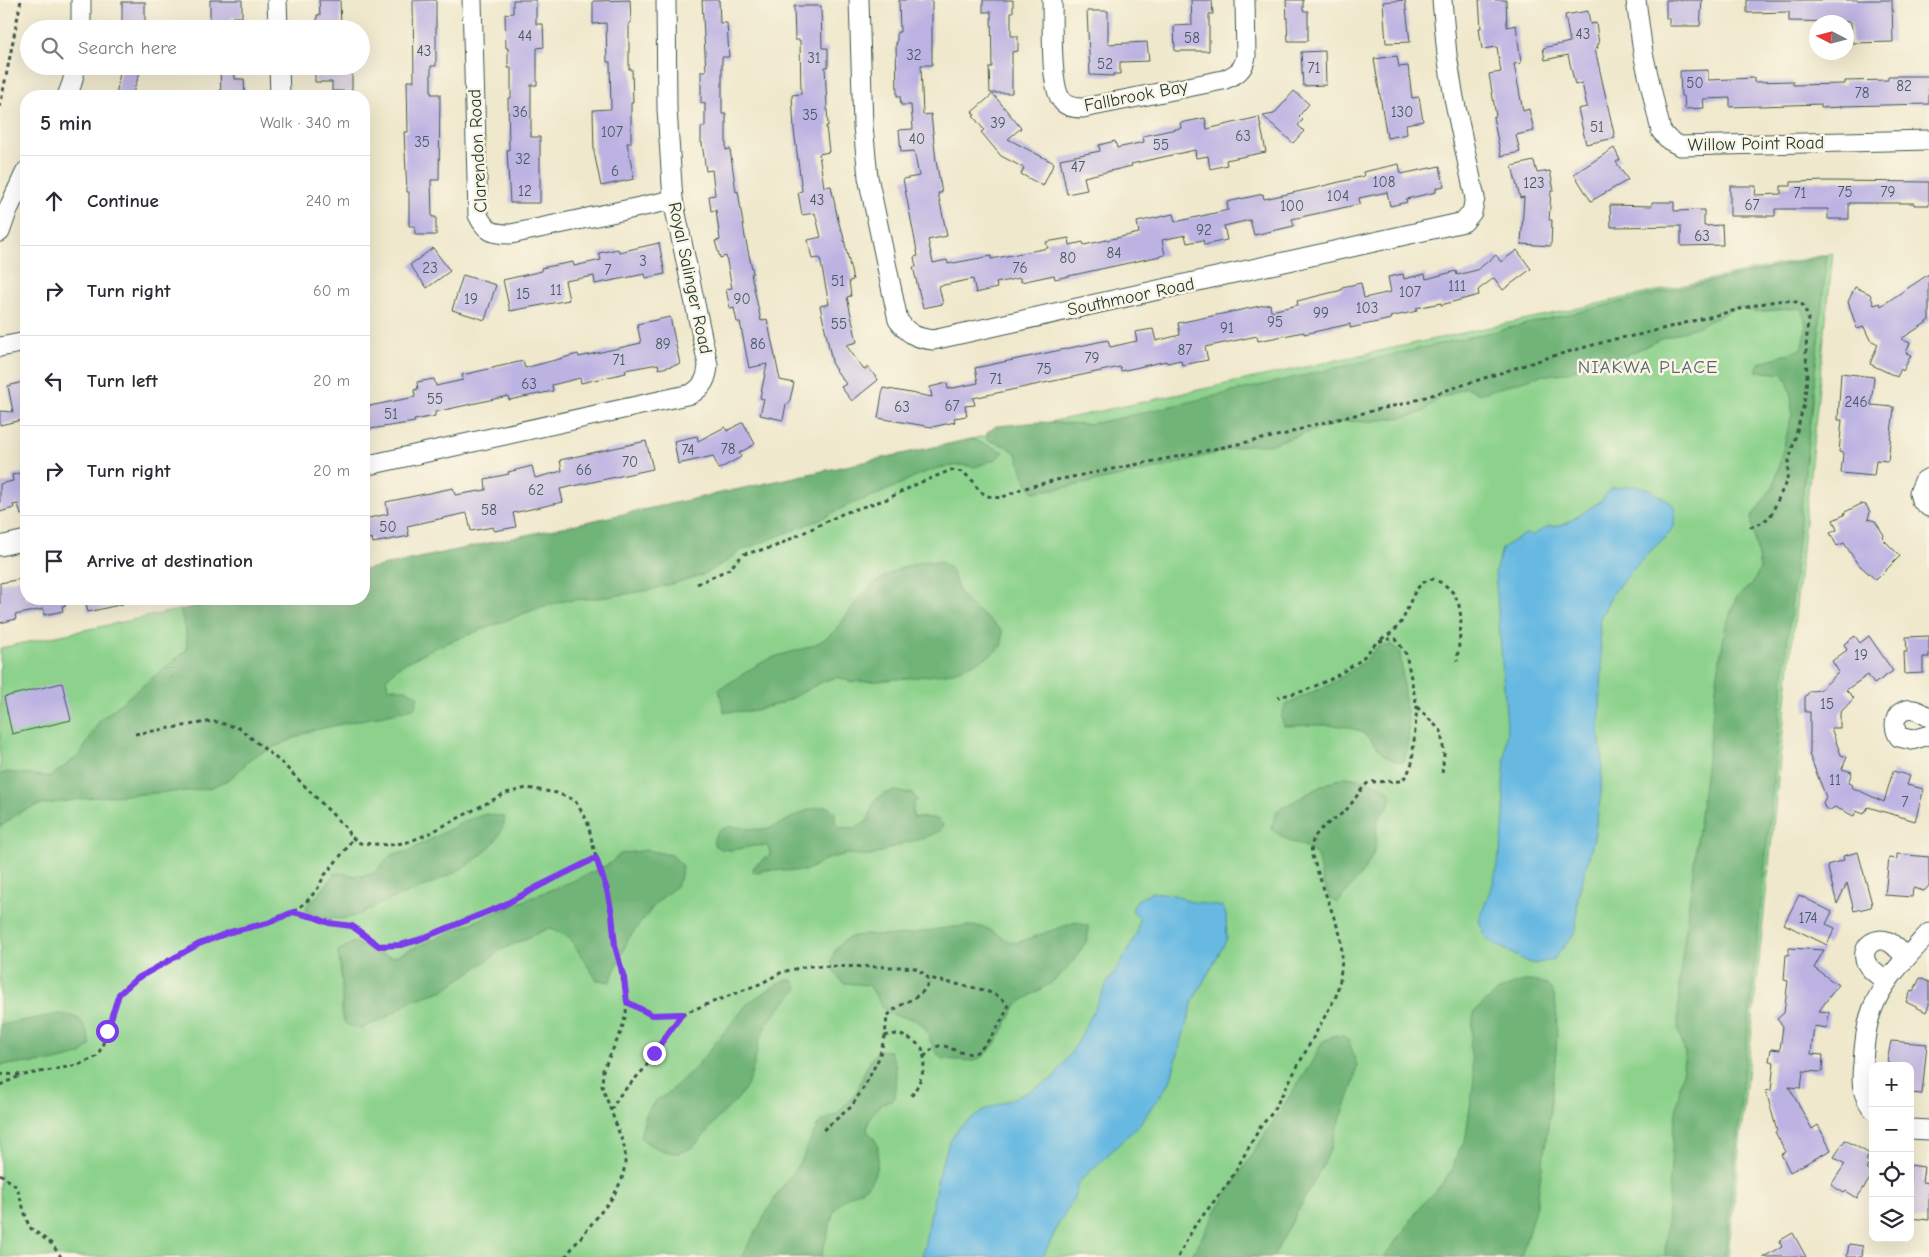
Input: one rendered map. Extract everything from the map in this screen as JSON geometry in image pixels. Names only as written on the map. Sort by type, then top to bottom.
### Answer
[{"type":"street","points":[[81,0],[81,20]]},
{"type":"street","points":[[277,0],[278,20]]},
{"type":"street","name":"Clarendon Road","points":[[472,0],[478,216],[484,228],[498,234],[511,234],[673,200]]},
{"type":"street","name":"Royal Salinger Road","points":[[370,465],[690,394],[701,388],[707,377],[708,364],[673,200],[667,110],[666,0]]},
{"type":"street","name":"Southmoor Road","points":[[859,0],[862,126],[868,178],[898,320],[906,332],[918,338],[933,340],[1464,222],[1472,212],[1475,198],[1454,98],[1447,55],[1442,0]]},
{"type":"street","name":"Fallbrook Bay","points":[[1052,0],[1056,87],[1061,100],[1066,105],[1072,108],[1083,108],[1222,80],[1238,73],[1245,64],[1246,56],[1245,0]]},
{"type":"street","name":"Willow Point Road","points":[[1636,0],[1644,53],[1661,131],[1669,140],[1680,146],[1929,140]]},
{"type":"street","points":[[69,90],[74,75]]},
{"type":"street","points":[[279,75],[280,90]]},
{"type":"street","points":[[0,232],[20,184]]},
{"type":"street","points":[[0,348],[20,343]]},
{"type":"street","points":[[1929,478],[1924,481],[1918,493],[1921,500],[1929,507]]},
{"type":"street","points":[[0,546],[20,541]]},
{"type":"street","points":[[1929,717],[1915,710],[1905,711],[1897,716],[1895,723],[1895,730],[1900,737],[1912,740],[1929,735]]},
{"type":"street","points":[[1871,1107],[1867,1102],[1861,1083],[1865,1038],[1872,1010],[1887,982],[1929,933]]},
{"type":"street","points":[[1887,982],[1868,964],[1865,958],[1869,945],[1875,940],[1888,941],[1907,957]]},
{"type":"street","points":[[1914,1129],[1929,1130]]},
{"type":"path","points":[[0,106],[21,0]]},
{"type":"path","points":[[697,584],[729,569],[744,554],[774,547],[844,513],[887,499],[951,470],[963,472],[975,483],[978,490],[987,496],[1001,498],[1021,489],[1056,480],[1286,434],[1313,425],[1410,402],[1615,338],[1638,336],[1753,306],[1776,302],[1794,302],[1804,306],[1808,318],[1807,378],[1804,404],[1789,461],[1787,480],[1774,509],[1770,516],[1759,524],[1747,528]]},
{"type":"path","points":[[1278,696],[1304,692],[1340,675],[1361,660],[1376,642],[1398,627],[1417,589],[1425,581],[1433,579],[1450,589],[1461,608],[1457,660]]},
{"type":"path","points":[[1178,1257],[1194,1227],[1229,1182],[1261,1126],[1272,1114],[1336,996],[1342,959],[1341,938],[1312,856],[1312,845],[1323,825],[1346,810],[1369,782],[1401,781],[1407,775],[1412,763],[1415,748],[1417,707],[1407,657],[1404,648],[1396,640],[1376,642]]},
{"type":"path","points":[[1417,707],[1441,730],[1444,754],[1442,775]]},
{"type":"path","points":[[135,734],[213,721],[239,728],[282,764],[346,828],[352,839],[360,842],[390,845],[408,842],[428,834],[502,795],[527,788],[557,793],[575,801],[588,820],[596,858],[607,890],[612,914],[615,946],[624,978],[627,1002],[626,1014],[621,1032],[603,1070],[602,1086],[625,1149],[624,1175],[613,1197],[565,1257]]},
{"type":"path","points":[[0,1085],[24,1075],[78,1065],[96,1057],[102,1047],[119,994],[136,979],[199,944],[230,932],[268,923],[293,912],[309,899],[318,888],[324,876],[352,839]]},
{"type":"path","points":[[293,912],[329,923],[352,926],[379,946],[401,945],[504,905],[596,858]]},
{"type":"path","points":[[627,1002],[652,1015],[682,1014],[703,1004],[762,984],[782,972],[808,966],[915,968],[927,977],[938,981],[992,993],[1003,999],[1008,1007],[980,1050],[968,1053],[938,1045],[932,1048],[924,1057]]},
{"type":"path","points":[[822,1131],[851,1107],[864,1087],[878,1058],[885,1036],[885,1024],[889,1013],[926,989],[927,977]]},
{"type":"path","points":[[611,1110],[620,1095],[645,1068],[663,1039],[682,1014]]},
{"type":"path","points":[[885,1036],[894,1033],[913,1040],[922,1048],[925,1065],[922,1078],[910,1098]]},
{"type":"path","points":[[0,1074],[24,1075]]},
{"type":"path","points":[[0,1174],[17,1187],[29,1226],[52,1244],[61,1257]]},
{"type":"green space","points":[[1833,253],[1728,1257],[0,1257],[0,648],[202,605],[370,605],[370,569]]},
{"type":"green space","points":[[1827,256],[1725,1257],[1665,1257],[1673,1133],[1685,1053],[1678,1028],[1679,982],[1718,672],[1725,629],[1736,598],[1753,583],[1760,569],[1751,518],[1774,485],[1792,414],[1791,392],[1784,374],[1756,371],[1759,363],[1800,350],[1806,329],[1805,317],[1801,308],[1755,312],[1738,307],[1699,326],[1661,339],[1612,362],[1601,360],[1565,373],[1539,376],[1479,394],[1467,387],[1437,400],[1423,412],[1411,416],[1366,422],[1345,421],[1268,445],[1246,445],[1156,469],[1068,487],[1033,492],[1024,477],[1017,454],[1006,446],[987,440],[987,433],[996,426],[1040,422],[1089,424],[1111,420]]},
{"type":"green space","points":[[972,439],[1004,452],[996,459],[975,467],[960,465],[938,468],[918,475],[886,491],[846,506],[821,519],[738,552],[724,563],[700,576],[650,590],[564,601],[541,607],[434,648],[398,667],[386,679],[388,687],[407,690],[418,696],[415,707],[310,731],[253,757],[230,779],[210,788],[95,797],[39,805],[20,812],[0,827],[0,774],[8,772],[50,777],[80,755],[100,720],[187,650],[186,631],[180,610],[203,605],[370,605],[370,569]]},
{"type":"green space","points":[[925,561],[945,564],[953,573],[957,587],[963,597],[1002,631],[1002,645],[991,655],[962,669],[946,674],[851,682],[838,677],[824,681],[782,703],[752,711],[724,712],[719,689],[765,661],[811,646],[828,637],[868,589],[884,577],[904,567]]},
{"type":"green space","points":[[1393,645],[1400,652],[1408,718],[1409,736],[1403,762],[1388,757],[1370,739],[1357,730],[1332,725],[1284,726],[1281,717],[1286,704],[1331,684],[1363,663],[1377,647]]},
{"type":"green space","points":[[1345,777],[1375,783],[1392,795],[1390,804],[1378,821],[1376,845],[1369,863],[1338,903],[1330,899],[1322,879],[1317,855],[1271,829],[1277,811],[1321,786]]},
{"type":"green space","points":[[894,791],[913,794],[917,800],[913,805],[913,817],[936,819],[943,824],[941,830],[925,838],[904,843],[871,856],[848,854],[829,858],[805,871],[765,870],[759,873],[753,872],[754,866],[769,856],[770,851],[767,846],[726,850],[714,845],[716,834],[726,827],[764,829],[820,807],[829,807],[835,813],[835,821],[839,827],[854,828],[868,820],[875,800],[886,793]]},
{"type":"green space","points":[[486,814],[505,817],[500,834],[489,848],[455,872],[352,917],[342,919],[331,918],[306,911],[307,905],[320,893],[334,874],[369,875],[375,872],[391,855],[409,851],[465,821]]},
{"type":"green space","points":[[646,850],[672,855],[682,865],[680,880],[675,887],[656,903],[628,939],[610,982],[597,980],[569,937],[549,928],[503,949],[444,990],[411,1001],[382,1020],[361,1028],[352,1027],[345,1023],[342,1016],[342,983],[338,951],[354,942],[376,953],[393,957],[573,881],[609,864],[620,854]]},
{"type":"green space","points":[[1076,922],[1088,926],[1088,939],[1069,967],[1051,983],[1017,1004],[997,1041],[984,1056],[974,1061],[942,1059],[920,1023],[887,1011],[869,985],[843,983],[835,973],[832,965],[832,957],[839,945],[846,939],[855,936],[893,936],[973,926],[986,928],[1016,943]]},
{"type":"green space","points":[[786,980],[793,980],[798,989],[767,1024],[759,1043],[750,1078],[744,1090],[699,1141],[678,1153],[659,1149],[642,1139],[640,1137],[646,1114],[655,1101],[667,1094],[695,1068],[748,1003]]},
{"type":"green space","points":[[1525,981],[1544,983],[1550,988],[1556,1006],[1557,1028],[1549,1122],[1538,1195],[1521,1257],[1384,1257],[1422,1204],[1442,1184],[1453,1168],[1458,1151],[1465,1142],[1474,1080],[1470,1047],[1474,1012],[1504,988]]},
{"type":"green space","points":[[58,1014],[73,1016],[84,1026],[91,1045],[80,1055],[52,1062],[0,1065],[0,1025]]},
{"type":"green space","points":[[1335,1035],[1343,1036],[1349,1041],[1357,1066],[1354,1082],[1327,1157],[1273,1257],[1191,1257],[1216,1211],[1311,1063],[1322,1042]]},
{"type":"green space","points":[[877,1050],[890,1051],[896,1066],[895,1098],[875,1110],[868,1125],[867,1131],[877,1144],[878,1159],[875,1172],[866,1186],[847,1198],[834,1211],[821,1257],[741,1257],[778,1193],[803,1158],[819,1123],[837,1114],[857,1092],[866,1068]]},
{"type":"water","points":[[1634,486],[1647,488],[1674,505],[1674,526],[1666,537],[1648,553],[1614,591],[1599,620],[1602,669],[1599,732],[1602,760],[1601,794],[1594,839],[1578,896],[1576,931],[1554,959],[1534,964],[1486,939],[1479,920],[1494,880],[1502,842],[1504,812],[1503,786],[1507,726],[1495,572],[1502,549],[1508,544],[1525,534],[1533,535],[1549,526],[1567,523],[1601,501],[1611,488]]},
{"type":"water","points":[[1152,892],[1174,895],[1188,901],[1223,907],[1226,915],[1227,939],[1193,1001],[1170,1082],[1139,1125],[1079,1182],[1073,1200],[1059,1223],[1043,1257],[922,1257],[939,1172],[949,1143],[958,1128],[985,1110],[1030,1091],[1054,1078],[1078,1042],[1107,983],[1126,955],[1137,932],[1139,918],[1132,910],[1137,900]]},
{"type":"building","points":[[210,0],[242,0],[242,17],[232,17],[232,20],[210,20]]},
{"type":"building","points":[[319,0],[340,0],[341,20],[317,20],[317,15],[320,15]]},
{"type":"building","points":[[413,0],[436,0],[436,66],[431,66],[431,94],[440,94],[439,180],[431,180],[432,217],[436,217],[436,235],[415,235],[415,226],[409,226],[409,192],[407,192],[404,132],[408,132],[407,81],[414,81]]},
{"type":"building","points":[[513,0],[536,0],[536,24],[543,24],[544,47],[537,48],[537,85],[531,85],[531,137],[540,137],[540,203],[510,203],[507,150],[509,150],[508,98],[511,98],[511,68],[508,68],[505,14],[513,13]]},
{"type":"building","points":[[630,0],[629,69],[632,69],[633,103],[631,103],[631,143],[627,143],[634,179],[601,186],[594,152],[593,110],[611,109],[610,62],[607,62],[606,23],[593,24],[593,1]]},
{"type":"building","points":[[702,0],[719,0],[720,23],[727,23],[729,57],[722,57],[722,114],[726,114],[726,150],[730,149],[736,192],[738,191],[753,273],[751,274],[761,321],[767,319],[780,380],[794,383],[789,404],[786,404],[783,420],[760,415],[764,399],[760,398],[767,364],[749,368],[740,322],[737,322],[734,308],[730,309],[726,289],[732,288],[726,256],[720,258],[715,241],[720,240],[716,210],[711,211],[709,196],[715,195],[712,170],[706,171],[701,143],[701,127],[705,127],[705,103],[701,104],[701,71],[706,71]]},
{"type":"building","points":[[899,0],[932,0],[932,65],[921,65],[923,115],[931,114],[936,161],[942,193],[938,193],[947,236],[928,240],[933,263],[947,260],[948,264],[991,256],[991,259],[1048,248],[1046,242],[1069,238],[1070,245],[1083,242],[1084,245],[1139,233],[1137,222],[1173,214],[1175,222],[1228,210],[1227,202],[1263,194],[1264,199],[1315,188],[1364,176],[1363,172],[1399,164],[1401,174],[1440,166],[1444,186],[1436,188],[1436,192],[1406,199],[1407,202],[1390,206],[1387,192],[1359,198],[1360,204],[1292,219],[1294,226],[1254,235],[1250,220],[1224,226],[1227,240],[1204,245],[1203,240],[1187,243],[1185,235],[1162,240],[1165,255],[1055,279],[1054,275],[1021,282],[1020,278],[996,283],[997,288],[976,293],[973,279],[939,286],[943,304],[923,308],[913,267],[916,267],[914,257],[918,256],[903,179],[919,176],[914,151],[901,152],[899,130],[913,129],[911,105],[901,105],[900,96],[897,96],[896,43],[897,32],[900,32]]},
{"type":"building","points":[[983,0],[1013,0],[1011,36],[1018,36],[1018,51],[1012,52],[1012,93],[990,93],[989,67],[992,67],[991,12],[983,12]]},
{"type":"building","points":[[1191,0],[1212,0],[1213,14],[1209,14],[1209,51],[1175,51],[1174,26],[1192,25]]},
{"type":"building","points":[[1286,0],[1303,0],[1303,11],[1308,11],[1308,41],[1288,41]]},
{"type":"building","points":[[1405,0],[1410,42],[1386,43],[1383,2]]},
{"type":"building","points":[[1479,0],[1506,0],[1507,27],[1516,25],[1521,63],[1514,64],[1523,111],[1529,109],[1534,131],[1516,135],[1520,152],[1501,156],[1493,117],[1496,116],[1489,74],[1501,72],[1497,47],[1482,49],[1479,28],[1481,28]]},
{"type":"building","points":[[1666,0],[1702,0],[1700,26],[1669,26],[1669,18],[1666,18]]},
{"type":"building","points":[[1747,0],[1892,0],[1893,42],[1854,43],[1854,15],[1809,15],[1809,21],[1789,21],[1789,12],[1747,13]]},
{"type":"building","points":[[122,2],[145,2],[145,20],[122,20]]},
{"type":"building","points":[[794,6],[821,6],[822,48],[828,48],[828,67],[825,67],[828,126],[826,126],[829,152],[819,154],[824,187],[831,186],[853,280],[849,281],[851,296],[847,297],[857,342],[846,345],[864,370],[868,367],[878,380],[852,401],[841,387],[846,384],[833,366],[820,306],[829,304],[820,258],[812,259],[808,240],[821,237],[815,213],[802,215],[798,192],[802,191],[794,130],[792,95],[801,94],[800,40],[795,40]]},
{"type":"building","points":[[1087,11],[1108,11],[1108,44],[1147,42],[1149,61],[1120,62],[1120,74],[1113,74],[1113,76],[1090,75]]},
{"type":"building","points":[[1588,11],[1590,24],[1596,23],[1599,44],[1597,45],[1598,48],[1595,49],[1615,138],[1586,144],[1578,109],[1587,107],[1582,83],[1575,85],[1568,55],[1545,60],[1543,48],[1570,42],[1565,15]]},
{"type":"building","points":[[1325,51],[1326,85],[1303,86],[1301,52]]},
{"type":"building","points":[[1397,56],[1399,67],[1408,66],[1412,98],[1419,97],[1423,121],[1406,124],[1407,134],[1387,138],[1374,59]]},
{"type":"building","points":[[1708,70],[1708,80],[1754,78],[1754,82],[1793,81],[1793,85],[1845,84],[1845,81],[1888,80],[1888,76],[1929,76],[1929,104],[1821,108],[1821,104],[1730,107],[1730,98],[1703,99],[1704,108],[1685,109],[1684,96],[1681,96],[1680,71]]},
{"type":"building","points":[[120,75],[139,75],[134,90],[117,90]]},
{"type":"building","points":[[220,75],[235,75],[235,79],[244,79],[245,90],[221,90]]},
{"type":"building","points":[[315,75],[352,75],[352,90],[332,90],[332,82],[315,82]]},
{"type":"building","points":[[1294,91],[1309,104],[1299,116],[1303,120],[1298,125],[1304,131],[1293,143],[1263,116],[1274,114]]},
{"type":"building","points":[[993,94],[1021,128],[1008,139],[1054,163],[1043,186],[1021,174],[1024,168],[1001,156],[981,132],[984,130],[972,112]]},
{"type":"building","points":[[1259,117],[1266,152],[1226,160],[1227,165],[1210,169],[1208,156],[1196,158],[1195,150],[1131,164],[1132,166],[1084,177],[1087,190],[1067,194],[1060,159],[1100,151],[1099,145],[1115,141],[1117,148],[1144,142],[1143,136],[1181,128],[1180,123],[1205,118],[1207,129]]},
{"type":"building","points":[[1614,148],[1620,160],[1616,162],[1628,180],[1591,201],[1574,174]]},
{"type":"building","points":[[1534,161],[1537,173],[1550,171],[1554,191],[1551,191],[1549,220],[1552,220],[1551,246],[1521,244],[1524,197],[1520,198],[1512,166]]},
{"type":"building","points":[[1791,182],[1929,182],[1929,205],[1914,205],[1914,203],[1849,203],[1849,219],[1828,219],[1828,209],[1775,209],[1775,216],[1730,216],[1730,186],[1756,186],[1755,195],[1781,194],[1781,186],[1791,186]]},
{"type":"building","points":[[1652,202],[1674,202],[1674,211],[1704,210],[1704,226],[1722,225],[1723,245],[1681,246],[1681,226],[1611,227],[1610,205],[1652,206]]},
{"type":"building","points":[[659,243],[665,274],[646,278],[645,274],[595,284],[594,276],[565,281],[569,300],[510,311],[503,280],[542,271],[541,268],[573,262],[574,266],[601,260],[599,253],[618,249],[619,252]]},
{"type":"building","points":[[433,248],[450,271],[427,288],[410,265]]},
{"type":"building","points":[[1517,250],[1531,269],[1503,290],[1494,278],[1478,290],[1479,295],[1441,305],[1441,303],[1416,308],[1417,311],[1390,317],[1391,319],[1350,328],[1350,324],[1258,341],[1257,336],[1205,347],[1208,360],[1182,365],[1181,360],[1167,363],[1166,361],[1121,371],[1120,367],[973,398],[975,405],[965,406],[967,416],[954,418],[955,422],[932,427],[878,418],[883,388],[932,397],[930,387],[947,383],[948,389],[978,383],[975,368],[1108,340],[1110,347],[1137,341],[1135,332],[1153,329],[1156,341],[1180,335],[1178,323],[1270,304],[1271,311],[1298,305],[1297,301],[1342,290],[1342,287],[1361,283],[1364,298],[1391,292],[1388,277],[1403,274],[1404,279],[1425,274],[1426,279],[1456,271],[1457,275],[1477,270],[1496,255],[1501,262]]},
{"type":"building","points":[[1929,274],[1929,321],[1901,339],[1910,343],[1906,353],[1911,355],[1903,371],[1901,369],[1897,377],[1870,364],[1878,344],[1870,340],[1864,327],[1857,329],[1848,302],[1855,287],[1870,294],[1874,305],[1880,303],[1881,306]]},
{"type":"building","points":[[463,275],[496,285],[485,320],[452,310]]},
{"type":"building","points":[[670,317],[680,364],[659,369],[658,364],[625,370],[626,373],[581,383],[580,378],[552,385],[553,391],[509,400],[508,396],[435,412],[435,416],[414,420],[415,422],[370,429],[370,406],[415,397],[414,390],[418,389],[417,382],[434,379],[436,386],[463,380],[462,375],[523,361],[525,368],[578,354],[579,357],[641,343],[637,324]]},
{"type":"building","points":[[1841,373],[1874,377],[1871,405],[1894,407],[1888,461],[1876,460],[1874,476],[1841,473],[1843,453],[1839,452],[1842,420],[1838,420]]},
{"type":"building","points":[[20,383],[20,420],[0,425],[0,411],[13,412],[8,386]]},
{"type":"building","points":[[743,422],[755,444],[739,453],[741,457],[719,469],[713,456],[678,464],[674,441],[697,436],[698,441],[725,427],[727,431]]},
{"type":"building","points":[[646,441],[653,469],[560,489],[563,502],[513,513],[516,527],[494,531],[493,527],[471,531],[467,513],[407,526],[409,536],[373,543],[372,538],[370,538],[370,518],[388,514],[386,502],[453,488],[455,495],[486,490],[485,479],[509,474],[508,472],[532,466],[535,478],[562,471],[560,460]]},
{"type":"building","points":[[20,473],[20,511],[18,504],[13,505],[14,508],[0,512],[0,484],[13,481],[12,475]]},
{"type":"building","points":[[1861,504],[1866,505],[1870,512],[1868,519],[1875,521],[1884,535],[1883,539],[1900,556],[1876,580],[1857,563],[1844,543],[1837,546],[1830,533],[1837,530],[1833,520]]},
{"type":"building","points":[[20,579],[20,605],[66,605],[62,606],[63,611],[44,615],[43,609],[15,615],[16,619],[0,623],[0,583]]},
{"type":"building","points":[[86,605],[119,605],[88,612]]},
{"type":"building","points":[[1855,636],[1860,643],[1869,636],[1893,671],[1874,684],[1868,675],[1846,690],[1854,698],[1840,713],[1840,728],[1831,728],[1841,755],[1847,757],[1842,769],[1852,772],[1848,783],[1852,785],[1851,787],[1884,802],[1893,771],[1910,776],[1907,785],[1924,789],[1915,821],[1868,807],[1864,814],[1856,811],[1854,816],[1835,807],[1830,810],[1825,808],[1823,803],[1826,797],[1809,754],[1810,712],[1805,712],[1805,697],[1810,691],[1820,690],[1839,672],[1832,661],[1847,650],[1844,644]]},
{"type":"building","points":[[1929,636],[1929,657],[1923,657],[1923,673],[1905,674],[1904,652],[1907,652],[1906,637]]},
{"type":"building","points":[[62,683],[71,720],[12,734],[4,697]]},
{"type":"building","points":[[1858,852],[1872,904],[1871,907],[1854,911],[1847,883],[1837,904],[1827,865],[1844,860],[1843,856]]},
{"type":"building","points":[[1897,854],[1929,857],[1929,886],[1924,891],[1913,888],[1912,897],[1885,895],[1889,858],[1897,859]]},
{"type":"building","points":[[1799,895],[1832,912],[1826,924],[1835,928],[1827,945],[1784,924]]},
{"type":"building","points":[[1789,948],[1824,950],[1814,968],[1838,985],[1819,1011],[1829,1012],[1827,1028],[1814,1026],[1811,1054],[1823,1055],[1822,1072],[1803,1071],[1801,1088],[1789,1087],[1812,1129],[1818,1125],[1831,1150],[1790,1172],[1781,1154],[1786,1152],[1775,1132],[1777,1131],[1766,1091],[1771,1090],[1774,1062],[1769,1061],[1771,1049],[1780,1050],[1783,1026],[1777,1019],[1784,1013],[1788,981],[1784,980],[1786,955],[1789,955]]},
{"type":"building","points":[[1920,978],[1929,982],[1929,1005],[1926,1012],[1906,1002]]},
{"type":"building","points":[[1891,1041],[1927,1044],[1922,1094],[1914,1093],[1914,1062],[1887,1062]]},
{"type":"building","points":[[1845,1140],[1869,1153],[1866,1160],[1869,1164],[1866,1169],[1869,1171],[1869,1180],[1857,1198],[1831,1185],[1845,1164],[1834,1157]]},
{"type":"building","points":[[1914,1166],[1924,1167],[1922,1182],[1929,1183],[1929,1220],[1914,1218]]},
{"type":"building","points":[[1793,1233],[1806,1257],[1763,1257],[1782,1247],[1779,1241]]},
{"type":"building","points":[[1849,1244],[1863,1246],[1862,1257],[1847,1257]]},
{"type":"district","name":"NIAKWA PLACE","points":[[1648,367]]},
{"type":"route","points":[[107,1031],[119,994],[136,979],[199,944],[230,932],[268,923],[293,912],[329,923],[352,926],[360,930],[379,946],[401,945],[504,905],[596,858],[607,890],[612,914],[615,946],[624,978],[627,1002],[637,1009],[652,1015],[682,1014],[654,1053]]}]
